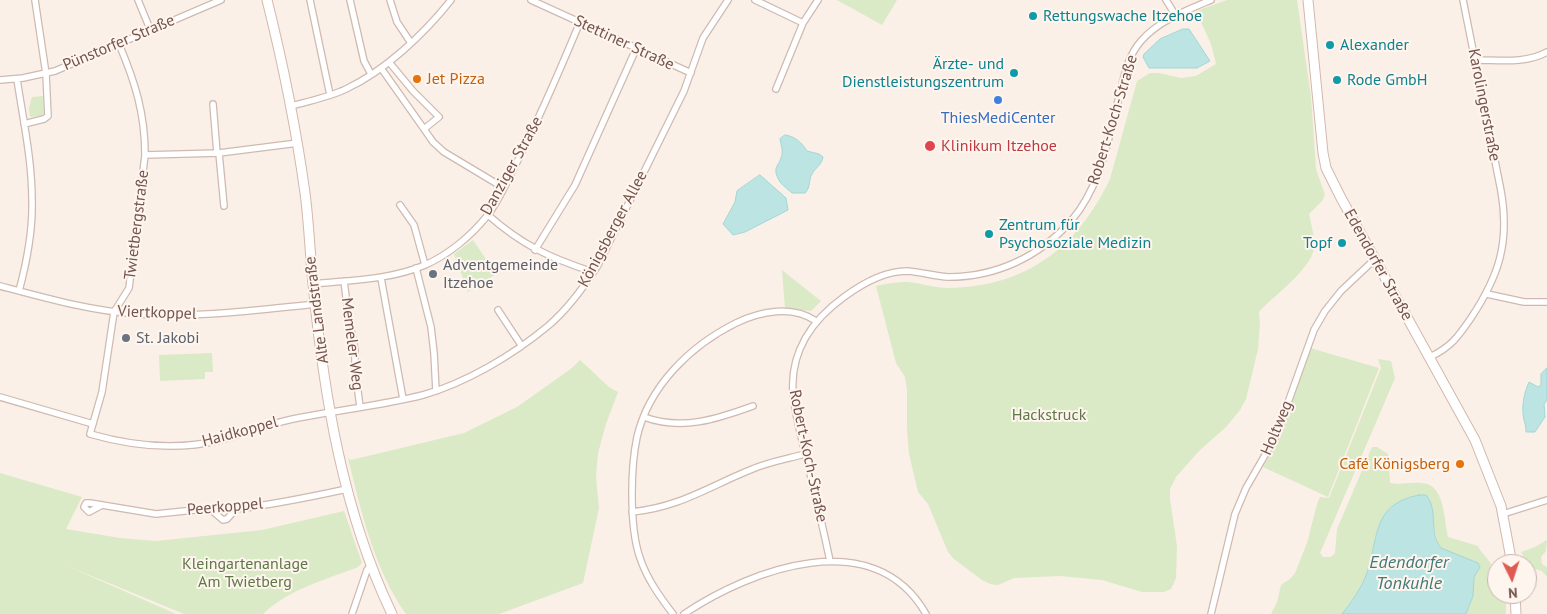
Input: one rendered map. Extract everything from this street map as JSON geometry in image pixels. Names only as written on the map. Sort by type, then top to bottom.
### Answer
[{"type":"street","points":[[35,0],[46,74]]},
{"type":"street","points":[[138,0],[150,29]]},
{"type":"street","name":"Pünstorfer Straße","points":[[0,80],[46,74],[221,0]]},
{"type":"street","name":"Alte Landstraße","points":[[267,0],[298,143],[305,194],[313,284],[331,411],[347,489],[364,546],[392,614]]},
{"type":"street","points":[[310,0],[330,95]]},
{"type":"street","points":[[350,0],[364,58],[372,74]]},
{"type":"street","points":[[390,0],[397,22],[410,43]]},
{"type":"street","points":[[291,106],[346,89],[372,74],[410,43],[451,0]]},
{"type":"street","name":"Stettiner Straße","points":[[531,0],[691,73]]},
{"type":"street","name":"Königsberger Allee","points":[[331,411],[403,399],[436,391],[481,371],[548,326],[558,316],[582,289],[593,272],[681,96],[703,38],[728,0]]},
{"type":"street","points":[[755,0],[803,23]]},
{"type":"street","points":[[776,89],[803,23],[818,0]]},
{"type":"street","points":[[1166,0],[1176,16]]},
{"type":"street","name":"Robert-Koch-Straße","points":[[830,561],[795,409],[793,381],[802,344],[816,321],[831,306],[868,281],[880,276],[908,271],[948,276],[983,273],[1020,261],[1046,245],[1072,219],[1093,188],[1103,159],[1125,72],[1132,52],[1147,35],[1176,16],[1211,0]]},
{"type":"street","name":"Edendorfer Straße","points":[[1308,0],[1325,164],[1340,198],[1475,440],[1503,514],[1510,554]]},
{"type":"street","name":"Karolingerstraße","points":[[1430,357],[1449,346],[1487,294],[1496,272],[1505,228],[1504,209],[1463,0]]},
{"type":"street","name":"Danziger Straße","points":[[313,284],[381,278],[416,268],[425,265],[454,247],[472,232],[488,215],[504,188],[542,113],[580,22]]},
{"type":"street","name":"Twietbergstraße","points":[[90,434],[103,388],[114,312],[129,288],[145,156],[141,104],[133,76],[118,44]]},
{"type":"street","points":[[535,250],[575,186],[636,49]]},
{"type":"street","points":[[1476,60],[1527,59],[1538,57],[1547,52]]},
{"type":"street","points":[[389,62],[413,91],[439,117],[424,130]]},
{"type":"street","points":[[381,68],[424,130],[441,150],[504,188]]},
{"type":"street","name":"Pünstorfer Straße","points":[[24,124],[44,120],[48,114],[46,74]]},
{"type":"street","points":[[17,79],[32,182],[32,212],[28,254],[19,291]]},
{"type":"street","points":[[213,104],[224,206]]},
{"type":"street","points":[[145,156],[218,153],[298,143]]},
{"type":"street","points":[[400,205],[414,225],[425,265]]},
{"type":"street","points":[[488,215],[513,236],[535,250],[593,272]]},
{"type":"street","name":"Holtweg","points":[[1211,614],[1236,510],[1246,488],[1276,436],[1314,330],[1325,311],[1341,291],[1375,259]]},
{"type":"street","points":[[416,268],[432,334],[436,391]]},
{"type":"street","points":[[381,278],[403,399]]},
{"type":"street","name":"Memeler Weg","points":[[344,281],[355,350],[355,369],[360,407]]},
{"type":"street","name":"Viertkoppel","points":[[0,286],[68,304],[114,312],[165,315],[204,314],[316,304]]},
{"type":"street","points":[[1487,294],[1524,302],[1547,302]]},
{"type":"street","points":[[498,310],[521,345]]},
{"type":"street","points":[[673,614],[654,587],[643,566],[636,542],[632,512],[634,453],[644,417],[659,388],[676,367],[698,348],[733,325],[751,316],[779,311],[800,314],[816,321]]},
{"type":"street","points":[[0,398],[93,424]]},
{"type":"street","points":[[644,417],[673,423],[695,423],[719,419],[753,406]]},
{"type":"street","name":"Haidkoppel","points":[[90,434],[147,446],[191,445],[220,441],[266,425],[331,411]]},
{"type":"street","points":[[632,512],[656,509],[674,504],[752,469],[806,454]]},
{"type":"street","name":"Peerkoppel","points":[[102,505],[156,514],[224,507],[236,508],[301,500],[347,489]]},
{"type":"street","points":[[1503,514],[1547,500]]},
{"type":"street","points":[[210,509],[223,520],[227,519],[236,508]]},
{"type":"street","points":[[684,614],[730,586],[759,575],[806,564],[830,561],[858,564],[886,574],[909,591],[926,614]]},
{"type":"street","points":[[352,614],[363,580],[371,565]]},
{"type":"green space","points":[[837,0],[897,0],[882,25]]},
{"type":"green space","name":"Hackstruck","points":[[1227,0],[1297,0],[1311,97],[1316,169],[1325,195],[1322,201],[1309,214],[1314,239],[1314,248],[1311,256],[1299,274],[1259,312],[1258,349],[1246,399],[1240,410],[1226,427],[1199,451],[1176,477],[1170,489],[1177,546],[1176,578],[1171,589],[1164,592],[1142,592],[1102,580],[1060,576],[1014,578],[998,585],[990,584],[954,559],[948,552],[928,504],[918,492],[909,454],[905,377],[896,363],[876,286],[907,282],[943,288],[976,286],[1002,280],[1025,271],[1046,259],[1065,244],[1082,225],[1110,179],[1137,81],[1150,73],[1181,78],[1196,76],[1216,64],[1211,44],[1196,11]]},
{"type":"green space","points":[[43,96],[44,114],[30,117],[29,108],[32,97]]},
{"type":"green space","points":[[473,240],[496,274],[468,292],[454,254]]},
{"type":"green space","points":[[782,270],[821,301],[811,311],[785,308]]},
{"type":"green space","points":[[1310,348],[1379,368],[1328,497],[1263,467],[1279,440]]},
{"type":"green space","points":[[212,353],[213,372],[205,372],[205,379],[160,381],[159,355]]},
{"type":"green space","points":[[1378,359],[1391,361],[1395,378],[1320,553],[1323,557],[1331,557],[1335,553],[1337,529],[1372,447],[1377,447],[1388,454],[1390,483],[1421,483],[1435,489],[1442,504],[1448,537],[1478,546],[1487,559],[1487,604],[1506,604],[1506,614],[1466,614],[1473,596],[1473,577],[1480,567],[1478,563],[1441,549],[1433,523],[1419,495],[1403,500],[1392,507],[1384,516],[1375,538],[1365,578],[1355,597],[1342,614],[1271,614],[1277,602],[1281,585],[1295,573],[1307,543],[1320,497],[1329,498],[1381,368]]},
{"type":"green space","points":[[580,360],[609,387],[618,392],[598,453],[596,477],[599,508],[583,583],[499,614],[406,614],[395,597],[377,559],[348,458],[351,460],[464,433],[517,407],[572,368]]},
{"type":"green space","name":"Kleingartenanlage Am Twietberg","points":[[0,473],[82,497],[66,529],[120,538],[156,541],[262,530],[344,511],[362,563],[358,567],[320,581],[284,598],[263,614],[184,614],[65,565],[176,614],[0,614]]},
{"type":"green space","points":[[1547,540],[1546,551],[1541,557],[1542,564],[1547,567],[1547,577],[1542,571],[1537,569],[1537,554],[1522,554],[1521,552]]},
{"type":"water","points":[[1183,29],[1189,29],[1210,61],[1197,68],[1149,68],[1143,57],[1144,54],[1160,39]]},
{"type":"water","points":[[785,135],[798,140],[807,151],[823,157],[812,174],[805,193],[792,193],[777,177],[776,167],[782,153],[780,139]]},
{"type":"water","points":[[760,175],[786,198],[788,210],[745,232],[733,235],[723,224],[735,202],[737,191]]},
{"type":"water","points":[[1547,368],[1547,400],[1544,404],[1545,417],[1535,432],[1526,432],[1523,410],[1526,391],[1529,382],[1538,387],[1541,385],[1541,374]]},
{"type":"water","name":"Edendorfer Tonkuhle","points":[[1426,495],[1430,501],[1435,535],[1441,548],[1478,563],[1480,567],[1474,577],[1473,596],[1466,614],[1342,614],[1355,597],[1365,578],[1375,538],[1384,516],[1392,507],[1403,500]]},
{"type":"place","name":"Rettungswache Itzehoe","points":[[1033,16]]},
{"type":"place","name":"Alexander","points":[[1330,45]]},
{"type":"place","name":"Ärzte- und Dienstleistungszentrum","points":[[1014,73]]},
{"type":"place","name":"Jet Pizza","points":[[417,79]]},
{"type":"place","name":"Rode GmbH","points":[[1337,80]]},
{"type":"place","name":"ThiesMediCenter","points":[[998,100]]},
{"type":"place","name":"Klinikum Itzehoe","points":[[930,146]]},
{"type":"place","name":"Zentrum für Psychosoziale Medizin","points":[[989,234]]},
{"type":"place","name":"Topf","points":[[1342,243]]},
{"type":"place","name":"Adventgemeinde Itzehoe","points":[[433,274]]},
{"type":"place","name":"St. Jakobi","points":[[126,338]]},
{"type":"place","name":"Café Königsberg","points":[[1460,464]]}]
